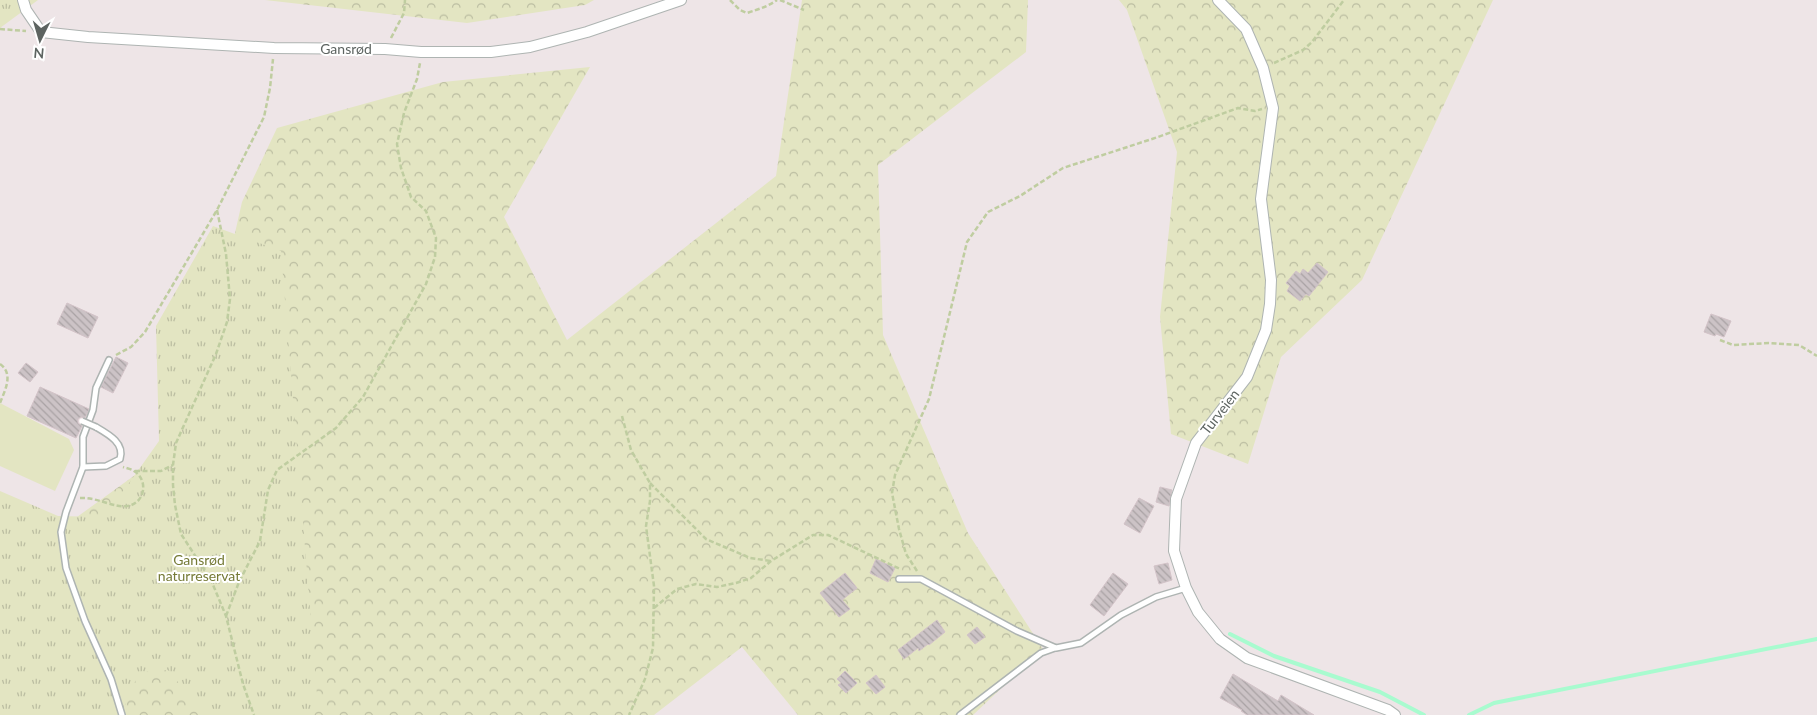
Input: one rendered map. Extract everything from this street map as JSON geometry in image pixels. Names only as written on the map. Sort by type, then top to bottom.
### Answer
[{"type":"street","points":[[23,0],[26,10],[41,32]]},
{"type":"street","name":"Gansrød","points":[[41,32],[88,37],[274,48],[491,52],[530,48],[587,32],[681,0]]},
{"type":"street","name":"Turveien","points":[[1218,0],[1246,28],[1263,68],[1273,108],[1261,198],[1271,280],[1270,304],[1266,330],[1247,377],[1196,443],[1176,498],[1174,550],[1186,588],[1198,612],[1220,639],[1247,658],[1388,710],[1395,715]]},
{"type":"lane","points":[[109,360],[96,388],[92,410],[83,438],[83,467],[66,512],[61,532],[66,568],[85,621],[111,679],[122,715]]},
{"type":"lane","points":[[82,421],[109,434],[120,446],[122,454],[120,459],[106,466],[83,467]]},
{"type":"lane","points":[[899,579],[921,579],[1017,631],[1056,648]]},
{"type":"lane","points":[[960,715],[1041,653],[1081,643],[1121,614],[1156,597],[1186,588]]},
{"type":"path","points":[[385,49],[404,13],[405,0]]},
{"type":"path","points":[[730,0],[740,10],[747,12],[766,8],[779,0],[804,10]]},
{"type":"path","points":[[1263,68],[1303,50],[1312,42],[1344,0]]},
{"type":"path","points":[[0,29],[41,32]]},
{"type":"path","points":[[109,360],[131,347],[145,332],[217,210],[264,117],[270,88],[274,48]]},
{"type":"path","points":[[226,616],[260,540],[268,490],[277,470],[336,428],[363,397],[426,284],[435,257],[436,238],[426,211],[411,197],[401,168],[397,144],[404,113],[417,79],[421,52]]},
{"type":"path","points":[[921,579],[906,554],[899,529],[892,493],[895,475],[929,399],[967,242],[988,212],[1020,196],[1063,168],[1238,108],[1255,111],[1273,108]]},
{"type":"path","points":[[217,210],[226,254],[229,281],[230,299],[227,322],[216,354],[176,443],[173,465],[175,505],[181,534],[211,580],[226,616],[243,684],[254,715]]},
{"type":"path","points":[[1720,340],[1733,345],[1769,343],[1799,346],[1817,356]]},
{"type":"path","points":[[0,364],[8,374],[8,381],[0,403]]},
{"type":"path","points":[[622,416],[631,450],[650,483],[706,539],[750,558],[771,561]]},
{"type":"path","points":[[106,466],[123,467],[135,471],[161,471],[173,465]]},
{"type":"path","points":[[72,499],[86,498],[126,506],[136,503],[142,496],[143,487],[141,479],[135,471]]},
{"type":"path","points":[[629,715],[645,679],[653,648],[654,586],[646,526],[650,501],[650,483]]},
{"type":"path","points":[[654,608],[677,589],[696,584],[717,586],[751,578],[771,561],[813,535],[828,535],[921,579]]},
{"type":"green space","points":[[0,0],[38,0],[0,28]]},
{"type":"green space","points":[[265,0],[594,0],[585,5],[467,23]]},
{"type":"green space","points":[[802,0],[1028,0],[1026,52],[878,165],[883,335],[968,533],[1043,649],[973,715],[798,715],[742,647],[654,715],[0,715],[0,505],[59,530],[189,436],[242,202],[277,128],[443,82],[590,67],[504,217],[567,340],[776,176]]},
{"type":"green space","points":[[1119,0],[1493,0],[1362,280],[1281,357],[1248,464],[1171,434],[1160,317],[1177,152],[1127,10]]},
{"type":"green space","name":"Gansrød naturreservat","points":[[213,226],[281,251],[318,708],[311,715],[205,715],[168,670],[139,672],[121,715],[0,715],[0,491],[58,516],[105,517],[159,441],[156,326]]},
{"type":"green space","points":[[0,403],[69,439],[74,450],[55,491],[0,466]]},
{"type":"building","points":[[1317,263],[1328,272],[1309,296],[1306,294],[1300,301],[1287,291],[1290,286],[1286,283],[1296,271],[1300,274],[1303,269],[1308,273]]},
{"type":"building","points":[[67,303],[98,317],[88,338],[57,324]]},
{"type":"building","points":[[1711,314],[1731,321],[1724,337],[1704,332]]},
{"type":"building","points":[[116,357],[128,363],[113,393],[101,387]]},
{"type":"building","points":[[26,363],[38,372],[30,382],[18,373]]},
{"type":"building","points":[[40,387],[89,409],[85,418],[81,417],[78,419],[78,423],[82,426],[76,438],[27,416]]},
{"type":"building","points":[[1160,487],[1172,490],[1169,506],[1156,502]]},
{"type":"building","points":[[1139,498],[1154,506],[1140,533],[1124,524]]},
{"type":"building","points":[[876,559],[895,568],[888,582],[870,573]]},
{"type":"building","points":[[1168,563],[1172,580],[1159,584],[1154,566]]},
{"type":"building","points":[[845,573],[857,588],[842,600],[850,609],[839,617],[820,593]]},
{"type":"building","points":[[1113,573],[1128,584],[1104,616],[1090,605]]},
{"type":"building","points":[[937,620],[945,632],[929,645],[919,651],[918,648],[904,659],[898,650]]},
{"type":"building","points":[[977,627],[985,637],[975,644],[967,635]]},
{"type":"building","points":[[845,671],[857,683],[846,693],[838,685],[841,683],[837,679]]},
{"type":"building","points":[[1233,674],[1278,701],[1281,695],[1314,715],[1247,715],[1242,710],[1220,698]]},
{"type":"building","points":[[876,675],[885,687],[876,694],[866,683]]},
{"type":"waterway","points":[[1230,634],[1274,656],[1380,692],[1424,715]]},
{"type":"waterway","points":[[1469,715],[1494,703],[1817,639]]}]
